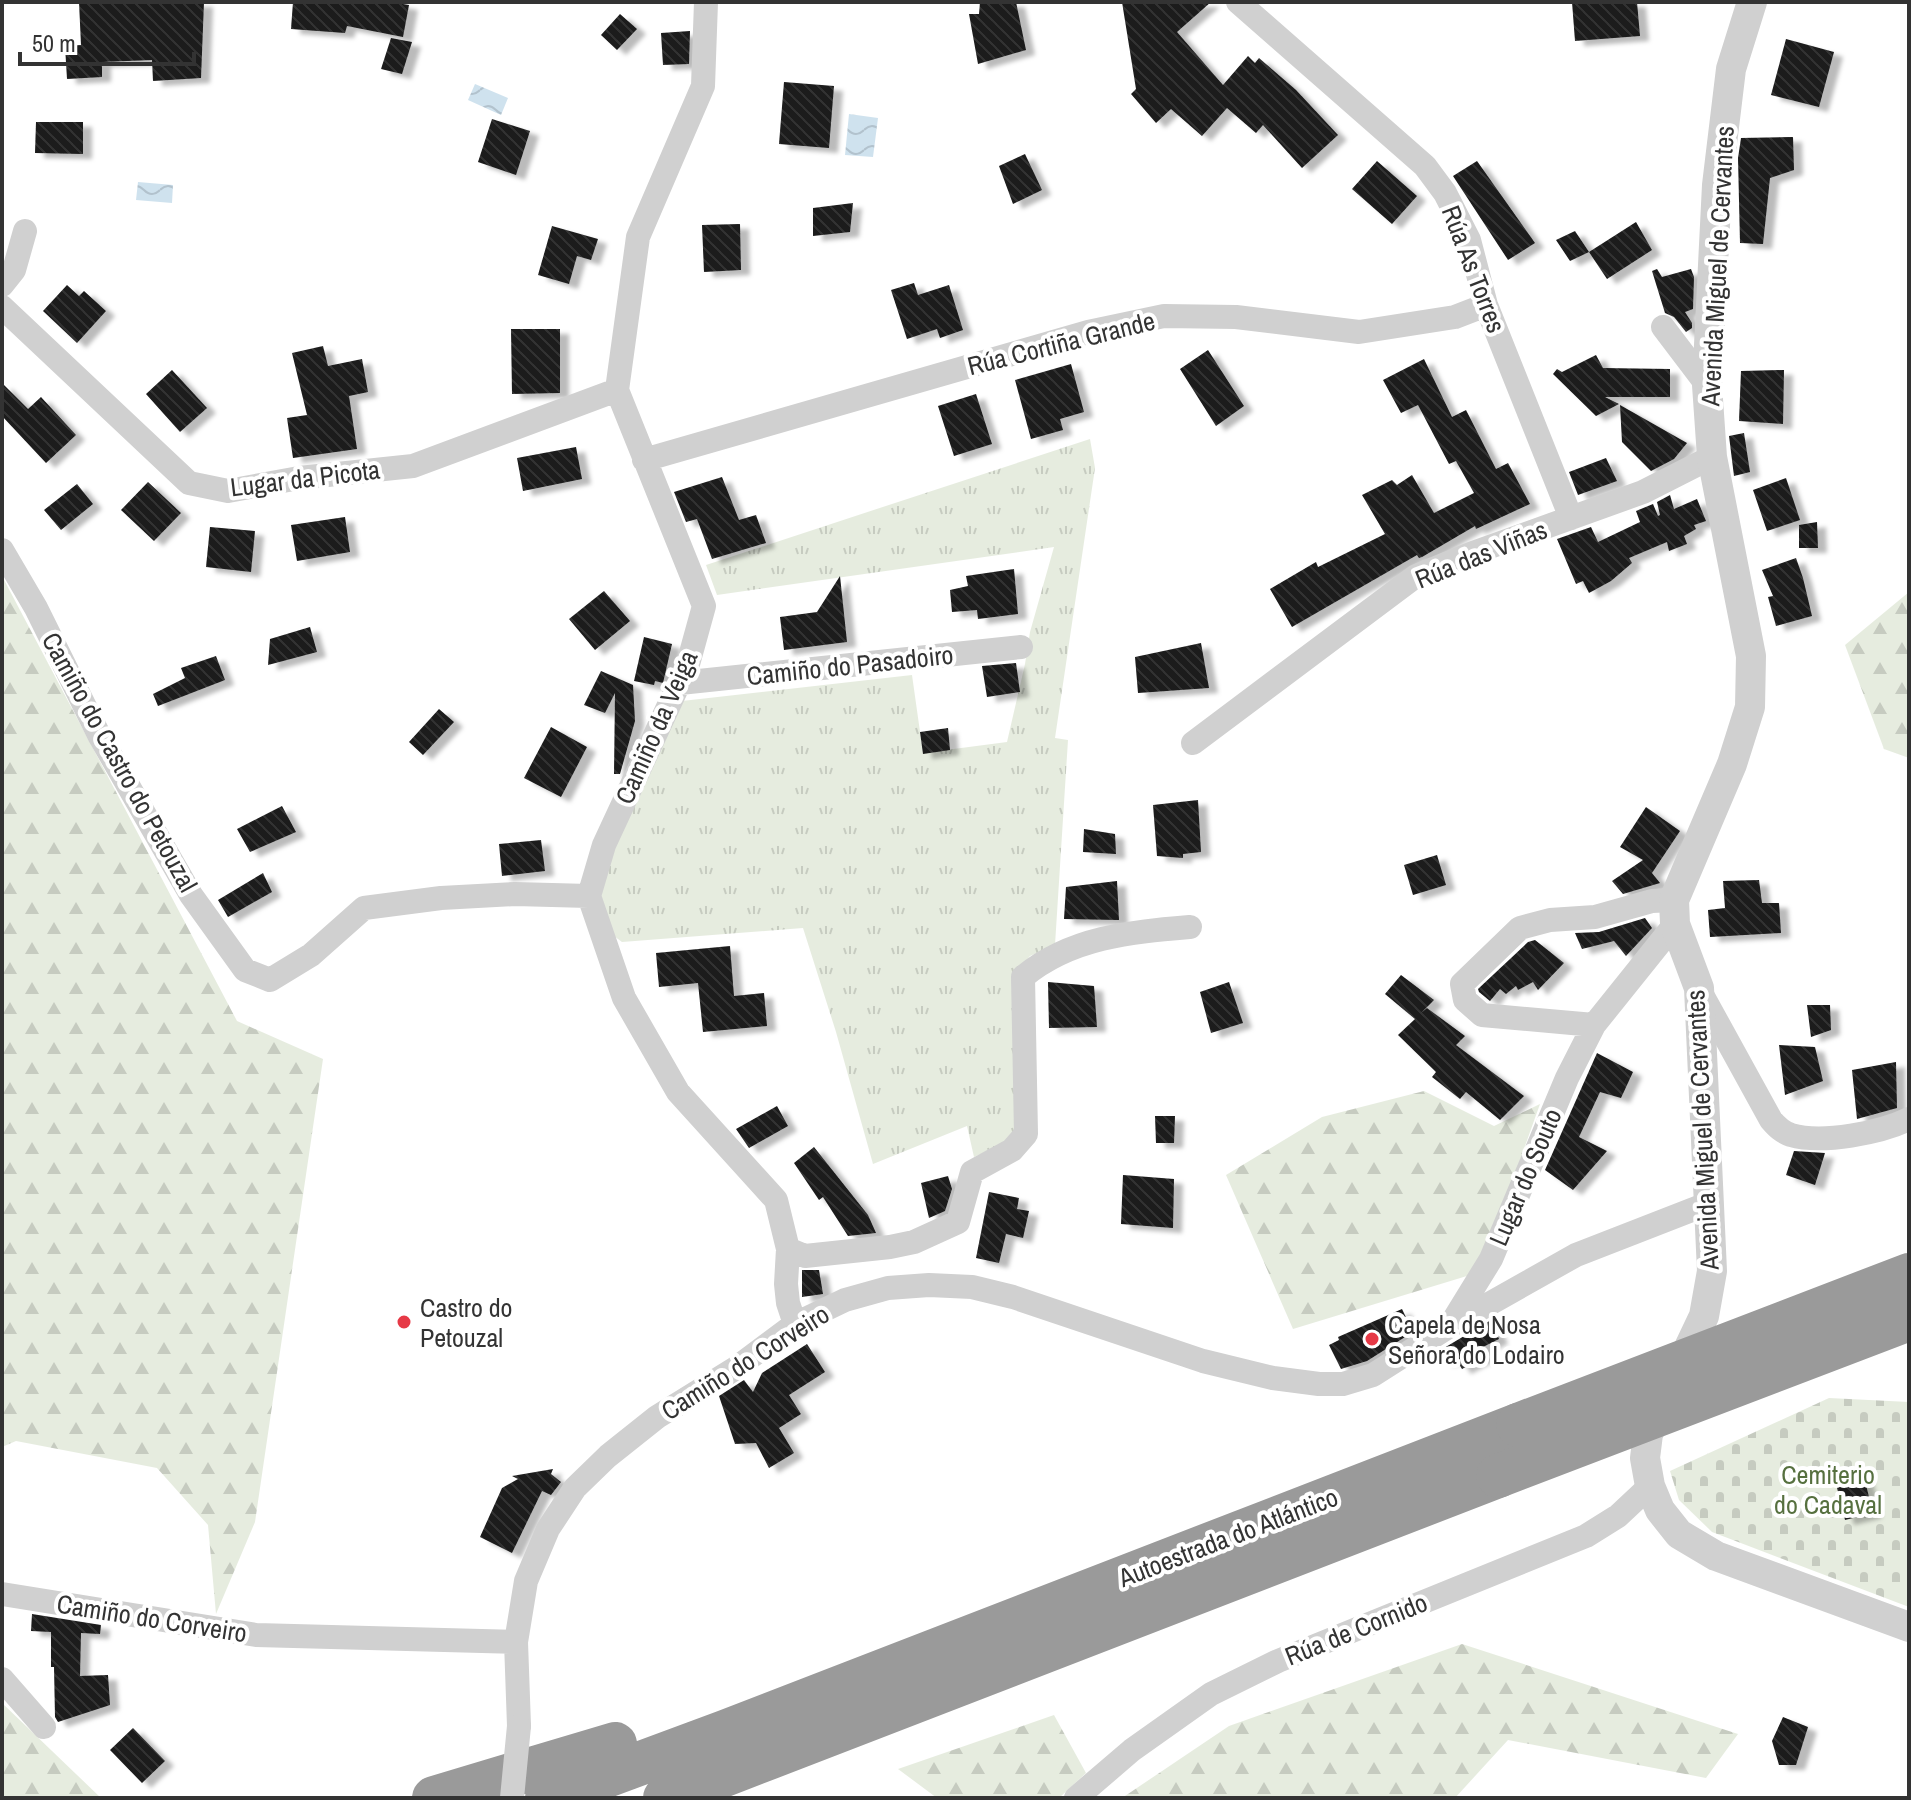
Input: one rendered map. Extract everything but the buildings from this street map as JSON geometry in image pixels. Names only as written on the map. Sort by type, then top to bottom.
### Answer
[{"type":"highway","name":"Autoestrada do Atlántico","points":[[547,1798],[1909,1275]]},
{"type":"highway","name":"Autoestrada do Atlántico","points":[[665,1798],[1909,1319]]},
{"type":"highway","points":[[723,1798],[1452,1495]]},
{"type":"highway","points":[[434,1798],[719,1713],[1168,1560]]},
{"type":"street","name":"Camiño da Veiga","points":[[589,896],[604,845],[688,664],[704,606],[617,390],[638,237],[703,86],[706,2]]},
{"type":"street","name":"Rúa As Torres","points":[[1238,2],[1425,166],[1445,193],[1469,240],[1486,305],[1571,518]]},
{"type":"street","name":"Avenida Miguel de Cervantes","points":[[1752,2],[1731,69],[1718,171],[1707,385],[1712,457],[1751,656],[1750,707],[1732,764],[1674,912],[1699,988],[1712,1271],[1704,1316],[1648,1434],[1645,1458],[1650,1486],[1660,1510],[1679,1534],[1716,1556],[1909,1627]]},
{"type":"street","points":[[2,285],[14,270],[25,231]]},
{"type":"street","name":"Rúa Cortiña Grande","points":[[644,460],[1088,332],[1164,316],[1236,317],[1359,332],[1455,317],[1486,305]]},
{"type":"street","name":"Lugar da Picota","points":[[2,307],[189,483],[228,491],[299,478],[413,466],[617,390]]},
{"type":"street","points":[[1663,327],[1707,385]]},
{"type":"street","name":"Rúa das Viñas","points":[[1193,743],[1416,576],[1643,492],[1712,457]]},
{"type":"street","name":"Camiño do Castro do Petouzal","points":[[2,550],[36,608],[135,800],[191,895],[245,970],[270,980],[311,955],[364,908],[441,898],[515,894],[589,896]]},
{"type":"street","name":"Camiño do Pasadoiro","points":[[680,683],[1021,647]]},
{"type":"street","points":[[589,896],[624,998],[678,1092],[776,1200],[788,1249],[786,1284],[795,1324]]},
{"type":"street","points":[[1594,1025],[1482,1015],[1465,1000],[1462,984],[1520,928],[1550,920],[1595,917],[1652,901],[1674,912]]},
{"type":"street","name":"Lugar do Souto","points":[[1450,1326],[1491,1259],[1567,1078],[1594,1025],[1674,912]]},
{"type":"street","points":[[788,1249],[805,1256],[890,1247],[914,1242],[958,1222],[972,1172],[1012,1150],[1026,1134],[1023,977],[1040,963],[1075,946],[1127,932],[1190,927]]},
{"type":"street","points":[[1699,988],[1771,1120],[1780,1130],[1794,1136],[1833,1137],[1894,1126],[1909,1119]]},
{"type":"street","name":"Camiño do Corveiro","points":[[2,1594],[256,1635],[516,1642],[526,1581],[548,1529],[575,1488],[608,1456],[657,1417],[736,1368],[795,1324],[845,1300],[888,1288],[929,1285],[972,1287],[1013,1297],[1203,1361],[1273,1378],[1343,1384],[1373,1375],[1450,1326],[1576,1255],[1707,1204]]},
{"type":"street","name":"Rúa de Cornido","points":[[1076,1798],[1132,1750],[1211,1694],[1278,1661],[1586,1536],[1618,1516],[1650,1486]]},
{"type":"street","points":[[512,1798],[519,1726],[516,1642]]},
{"type":"street","points":[[2,1679],[44,1727]]},
{"type":"green space","points":[[1090,439],[1095,468],[1055,738],[1068,740],[1055,945],[1030,956],[1020,968],[1016,1133],[1009,1141],[974,1157],[967,1126],[873,1164],[803,928],[622,942],[610,933],[600,897],[626,812],[682,701],[912,675],[923,753],[1007,742],[1030,632],[1054,547],[717,595],[706,565]]},
{"type":"green space","points":[[2,576],[237,1021],[323,1059],[255,1522],[216,1614],[208,1525],[157,1468],[16,1441],[2,1447]]},
{"type":"green space","points":[[1909,592],[1909,758],[1884,749],[1845,645]]},
{"type":"green space","points":[[1424,1091],[1494,1126],[1540,1104],[1480,1272],[1293,1329],[1226,1175],[1322,1117]]},
{"type":"green space","name":"Cemiterio do Cadaval","points":[[1829,1398],[1909,1402],[1909,1607],[1712,1532],[1679,1500],[1670,1471]]},
{"type":"green space","points":[[1462,1644],[1738,1734],[1706,1778],[1508,1740],[1455,1798],[1122,1798],[1229,1726]]},
{"type":"green space","points":[[2,1703],[101,1798],[2,1798]]},
{"type":"green space","points":[[1054,1715],[1086,1773],[1059,1798],[937,1798],[898,1769]]},
{"type":"water","points":[[475,84],[508,98],[501,115],[468,100]]},
{"type":"water","points":[[849,114],[878,118],[873,157],[845,155]]},
{"type":"water","points":[[138,182],[173,185],[172,203],[136,200]]},
{"type":"place","name":"Castro do Petouzal","points":[[404,1322]]},
{"type":"place","name":"Capela de Nosa Señora do Lodairo","points":[[1372,1339]]}]
